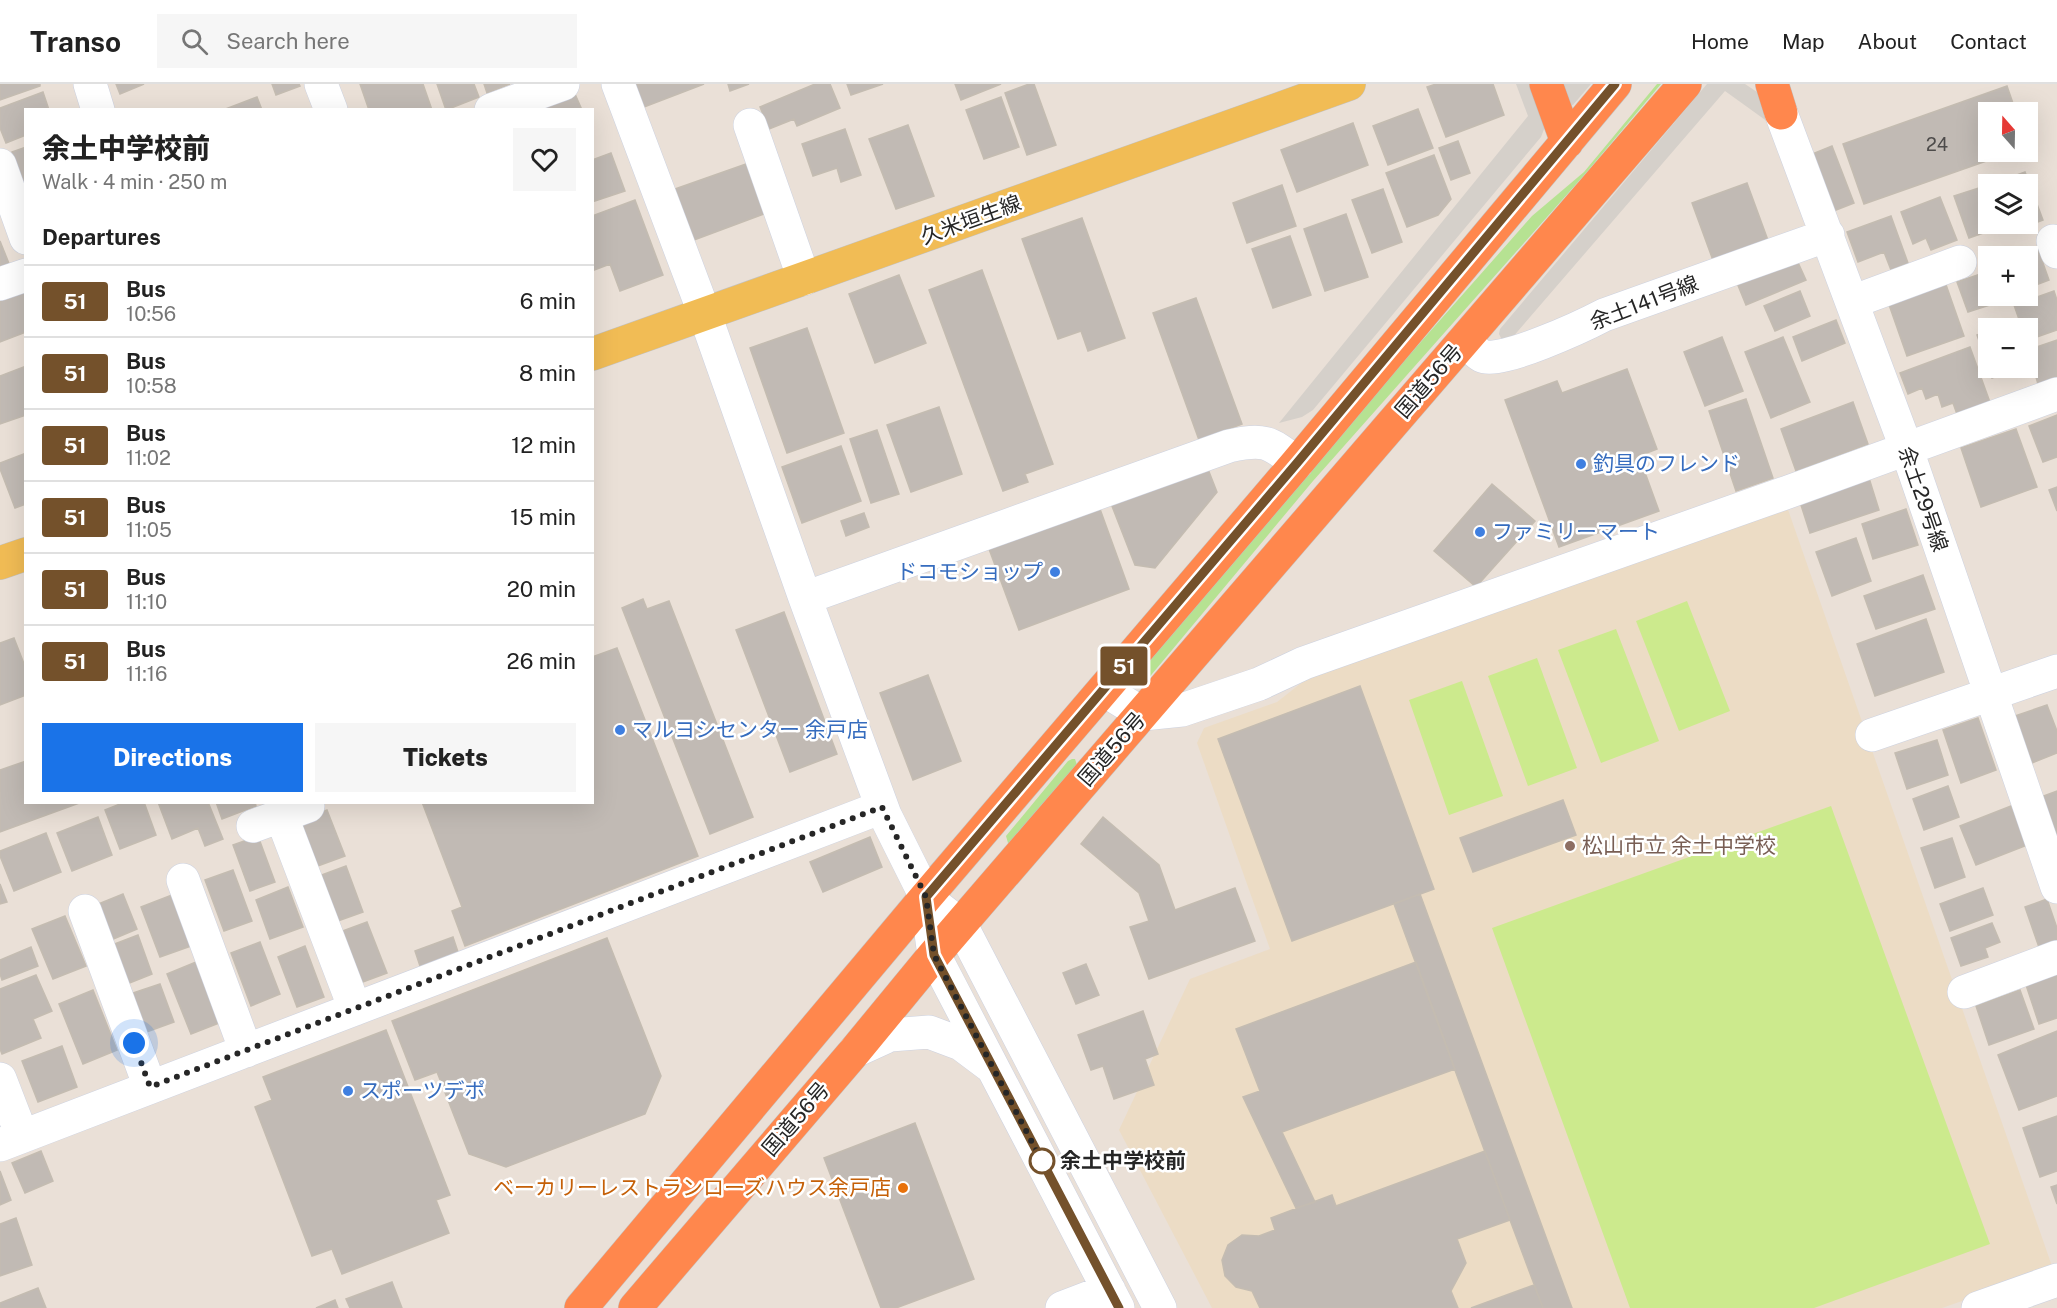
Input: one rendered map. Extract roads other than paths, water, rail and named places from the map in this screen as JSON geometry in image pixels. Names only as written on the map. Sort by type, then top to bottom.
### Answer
[{"type":"highway","points":[[1546,84],[1567,142]]},
{"type":"highway","name":"国道56号","points":[[581,1308],[1615,84]]},
{"type":"highway","name":"国道56号","points":[[635,1308],[934,955],[1685,84]]},
{"type":"main road","name":"久米垣生線","points":[[594,353],[1349,84]]},
{"type":"main road","points":[[0,563],[24,555]]},
{"type":"street","points":[[90,84],[97,108]]},
{"type":"street","points":[[321,84],[330,108]]},
{"type":"street","points":[[497,108],[563,84]]},
{"type":"street","points":[[618,84],[705,315],[882,807],[926,897],[934,955],[1114,1299],[1062,1308]]},
{"type":"street","name":"余土29号線","points":[[1776,99],[1907,450],[2057,887]]},
{"type":"street","points":[[750,125],[804,279]]},
{"type":"street","points":[[0,165],[7,204],[24,234]]},
{"type":"street","name":"余土141号線","points":[[1464,340],[1483,356],[1506,355],[1576,330],[1604,315],[1828,235]]},
{"type":"street","points":[[1852,302],[1960,262]]},
{"type":"street","points":[[0,284],[24,276]]},
{"type":"street","points":[[1104,690],[1143,714],[1182,710],[1259,684],[1304,663],[1907,450],[2057,394]]},
{"type":"street","points":[[805,598],[1229,446],[1251,441],[1273,445],[1297,463]]},
{"type":"street","points":[[1872,735],[2057,671]]},
{"type":"street","points":[[0,1080],[11,1141],[882,807]]},
{"type":"street","points":[[281,816],[355,1009]]},
{"type":"street","points":[[183,880],[246,1051]]},
{"type":"street","points":[[926,897],[961,925],[1160,1308]]},
{"type":"street","points":[[85,911],[150,1087]]},
{"type":"street","points":[[1964,992],[2057,957]]},
{"type":"street","points":[[855,1051],[890,1035],[929,1032],[961,1044],[993,1068]]},
{"type":"street","points":[[1978,1308],[2057,1280]]},
{"type":"place","name":"釣具のフレンド","points":[[1581,464]]},
{"type":"place","name":"ファミリーマート","points":[[1480,532]]},
{"type":"place","name":"ドコモショップ","points":[[1055,572]]},
{"type":"place","name":"マルヨシセンター 余戸店","points":[[620,730]]},
{"type":"place","name":"松山市立 余土中学校","points":[[1570,846]]},
{"type":"place","name":"スポーツデポ","points":[[348,1091]]},
{"type":"place","name":"余土中学校前","points":[[1042,1161]]},
{"type":"place","name":"ベーカリーレストランローズハウス余戸店","points":[[903,1188]]}]
